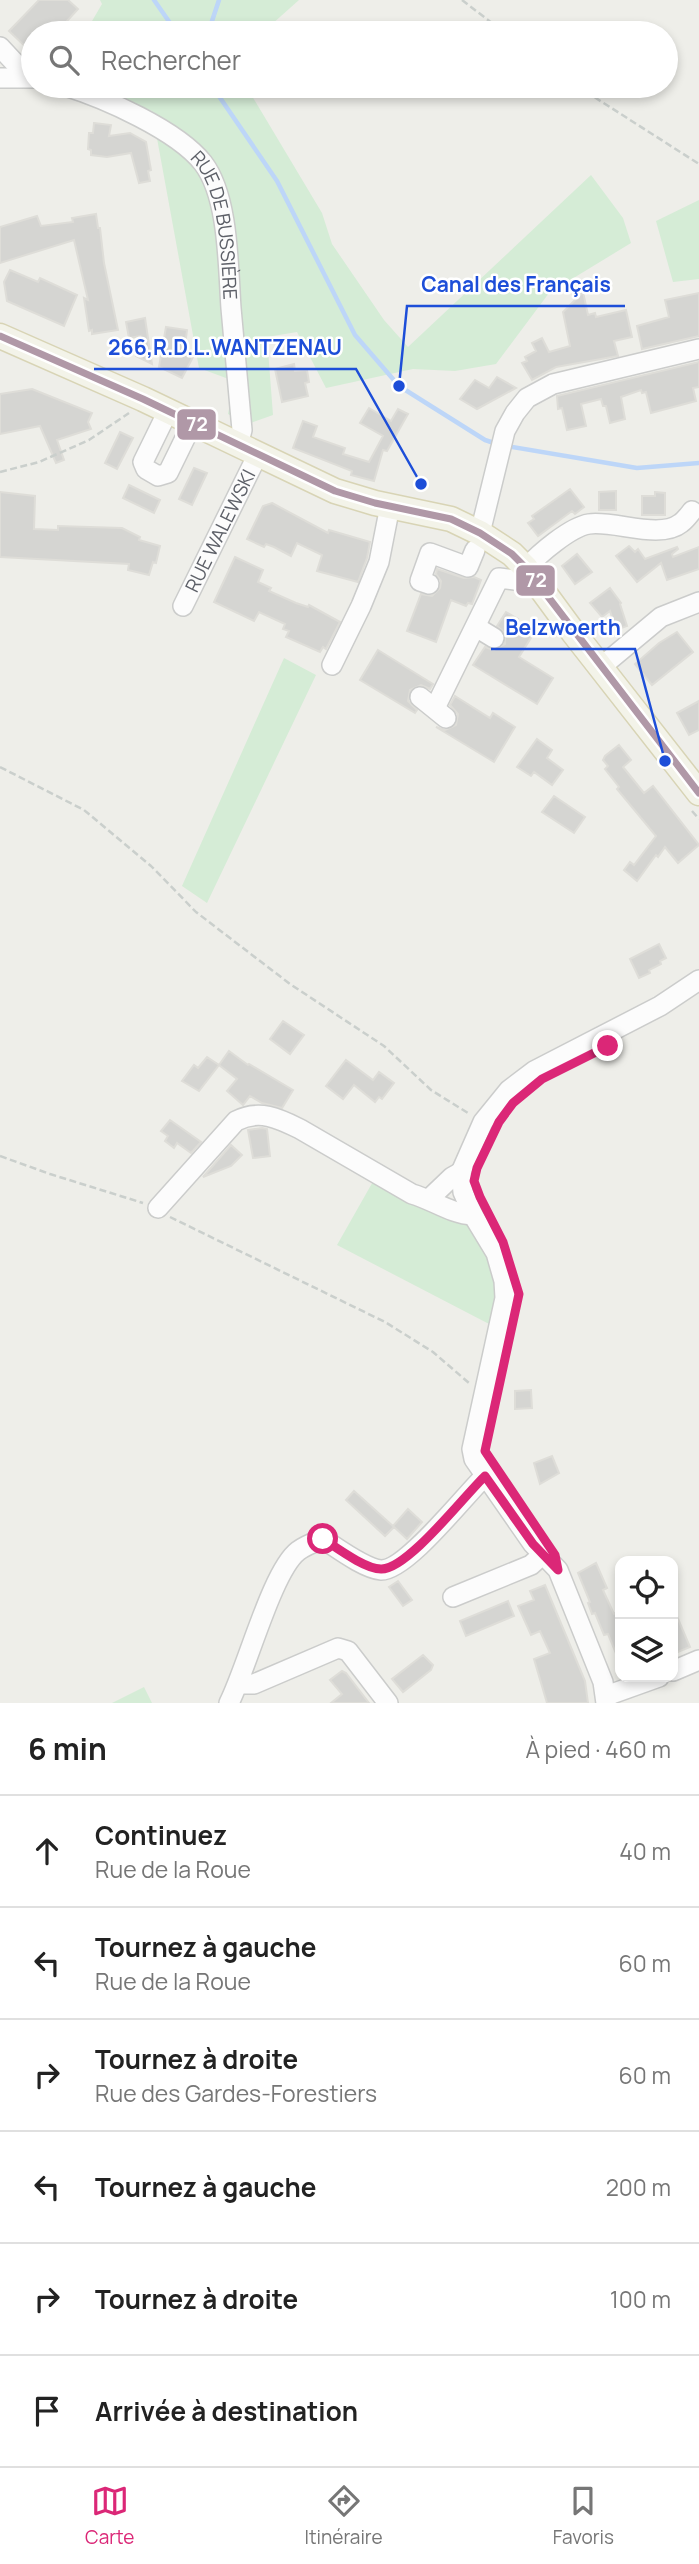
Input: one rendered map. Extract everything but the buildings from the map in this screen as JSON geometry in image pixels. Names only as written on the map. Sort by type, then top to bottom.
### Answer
[{"type":"main road","points":[[0,336],[193,422],[335,491],[451,519],[478,541],[512,554],[520,574],[601,667],[696,802]]},
{"type":"street","points":[[0,47],[21,68]]},
{"type":"street","points":[[0,78],[21,78]]},
{"type":"street","name":"RUE DE BUSSIÈRE","points":[[93,98],[136,116],[179,141],[203,164],[219,196],[242,430],[248,449]]},
{"type":"street","points":[[429,584],[420,581],[430,553],[468,567],[478,541],[505,431],[527,398],[553,384],[699,349]]},
{"type":"street","points":[[168,411],[143,462],[146,469],[158,476],[167,473],[193,422]]},
{"type":"street","name":"RUE WALEWSKI","points":[[183,606],[248,449]]},
{"type":"street","points":[[332,665],[379,562],[390,506]]},
{"type":"street","points":[[434,708],[477,627],[499,578],[520,574],[537,556],[579,527],[591,524],[660,530],[679,525],[692,511]]},
{"type":"street","points":[[601,667],[661,617],[699,602]]},
{"type":"street","points":[[477,627],[494,638]]},
{"type":"street","points":[[647,1682],[606,1700],[603,1682],[558,1570],[542,1555],[474,1459],[472,1449],[505,1297],[505,1281],[496,1253],[472,1215],[463,1192],[461,1172],[483,1122],[509,1090],[534,1071],[660,1006],[699,981]]},
{"type":"street","points":[[158,1208],[236,1121],[248,1115],[262,1115],[281,1120],[412,1194],[429,1199],[458,1214],[472,1215]]},
{"type":"street","points":[[429,1199],[461,1172]]},
{"type":"street","points":[[229,1703],[239,1684],[277,1583],[288,1561],[298,1551],[323,1539],[369,1566],[377,1569],[391,1568],[425,1541],[485,1476]]},
{"type":"street","points":[[453,1597],[531,1565],[542,1555]]},
{"type":"street","points":[[239,1684],[254,1684],[338,1648],[348,1651],[388,1703]]},
{"type":"street","points":[[678,1669],[699,1660]]},
{"type":"path","points":[[462,0],[489,21]]},
{"type":"path","points":[[596,98],[699,164]]},
{"type":"path","points":[[0,472],[39,462],[89,440],[132,411],[143,399]]},
{"type":"path","points":[[0,767],[84,810],[150,866],[196,912],[290,984],[384,1046],[431,1090],[483,1122]]},
{"type":"path","points":[[696,802],[699,819]]},
{"type":"path","points":[[0,1156],[158,1208],[171,1218],[385,1322],[433,1352],[470,1383],[485,1387]]},
{"type":"green space","points":[[100,0],[299,0],[275,21],[92,21],[102,4]]},
{"type":"green space","points":[[119,98],[253,98],[322,213],[332,244],[384,320],[408,347],[591,175],[623,218],[631,243],[549,293],[496,364],[455,371],[413,369],[326,388],[297,332],[267,337],[273,415],[248,424],[228,414],[234,381],[199,368],[152,111]]},
{"type":"green space","points":[[699,200],[699,279],[673,282],[656,221]]},
{"type":"green space","points":[[284,658],[316,675],[207,903],[182,886]]},
{"type":"green space","points":[[375,1178],[436,1206],[470,1226],[482,1244],[499,1294],[491,1325],[337,1245]]},
{"type":"green space","points":[[144,1687],[152,1703],[112,1703]]},
{"type":"waterway","points":[[154,0],[169,21]]},
{"type":"waterway","points":[[212,21],[219,0]]},
{"type":"waterway","points":[[220,98],[277,181],[355,335],[399,386],[485,440],[497,444]]},
{"type":"waterway","points":[[506,446],[637,468],[699,463]]},
{"type":"transit line","name":"72","points":[[0,336],[143,399],[335,491],[375,503],[451,519],[480,533],[512,554],[526,568],[699,793]]},
{"type":"place","name":"Canal des Français","points":[[399,386]]},
{"type":"place","name":"266,R.D.L.WANTZENAU","points":[[421,484]]},
{"type":"place","name":"Belzwoerth","points":[[665,761]]},
{"type":"route","points":[[323,1539],[369,1566],[384,1570],[391,1568],[425,1541],[485,1476],[533,1544],[558,1570],[555,1555],[485,1451],[519,1294],[516,1276],[503,1242],[474,1181],[477,1168],[499,1122],[513,1103],[542,1079],[608,1046]]}]
